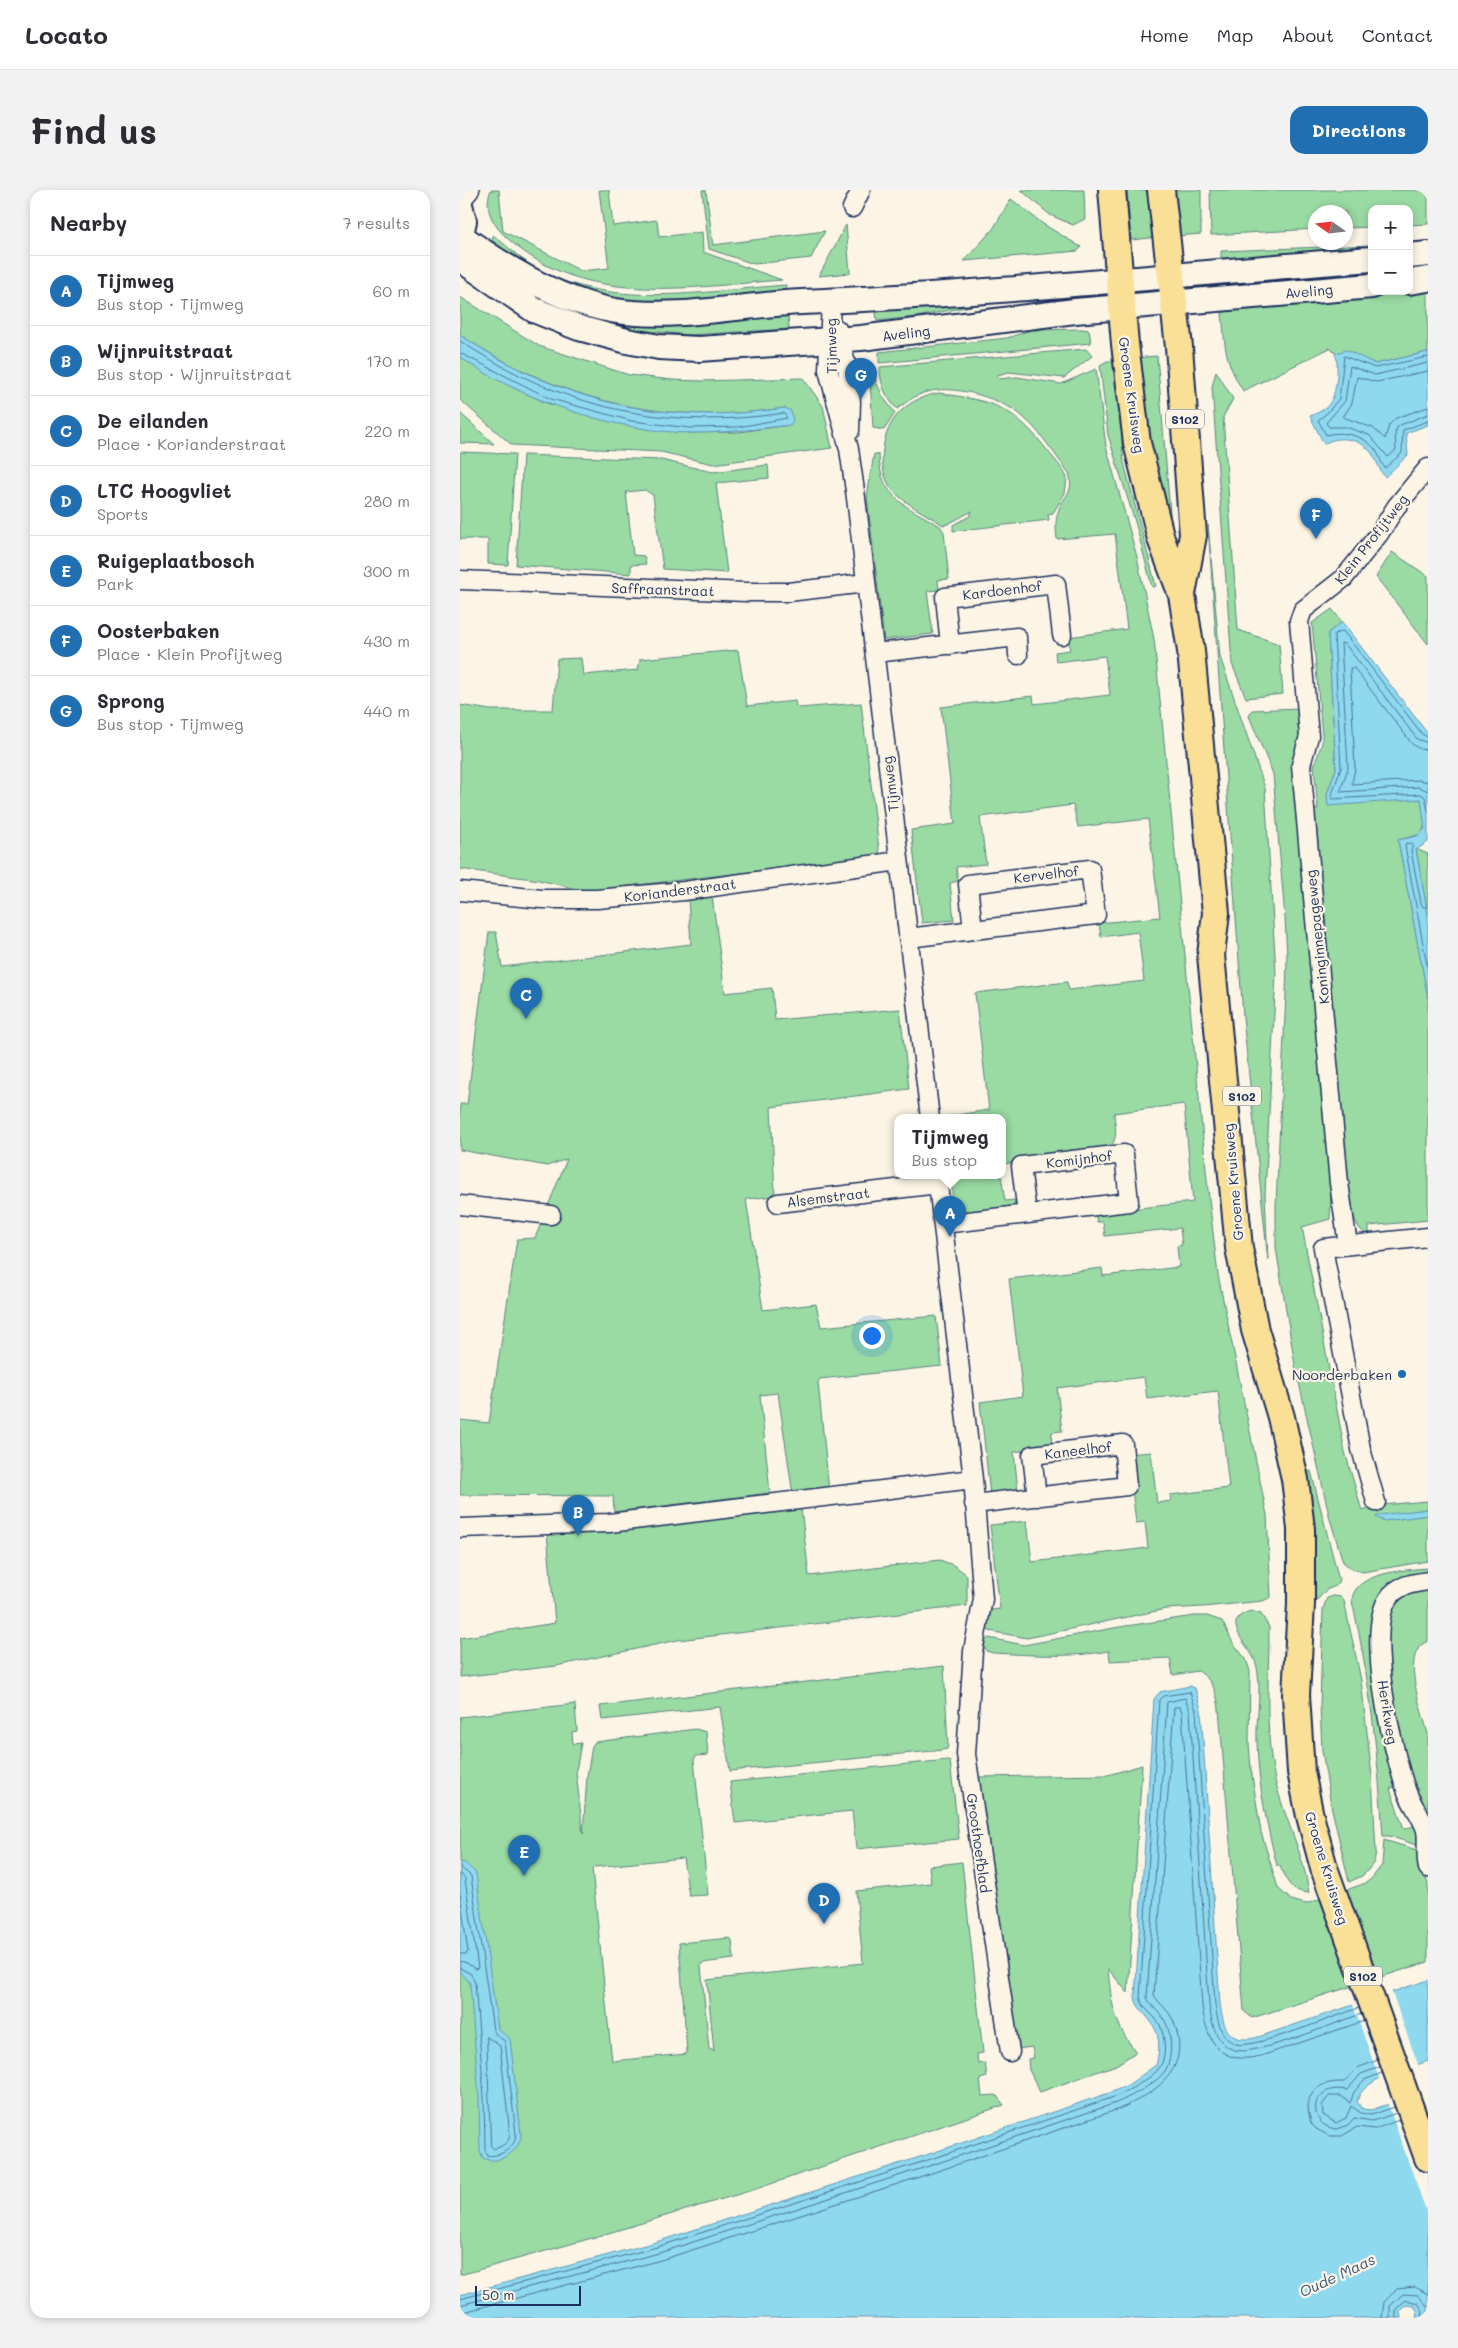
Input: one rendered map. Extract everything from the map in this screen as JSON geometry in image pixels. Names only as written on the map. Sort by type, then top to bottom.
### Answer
[{"type":"main road","name":"Groene Kruisweg","points":[[1112,190],[1122,308],[1137,443],[1161,539],[1182,595],[1195,692],[1216,913],[1211,954],[1239,1248],[1256,1330],[1281,1417],[1295,1479],[1302,1529],[1296,1695],[1298,1742],[1310,1816],[1324,1868],[1428,2158]]},
{"type":"main road","name":"Groene Kruisweg","points":[[1161,190],[1174,303],[1194,535],[1182,595]]},
{"type":"main road","points":[[460,204],[464,221],[460,244]]},
{"type":"main road","name":"Aveling","points":[[460,244],[483,252],[529,280],[586,304],[616,311],[670,314],[831,301],[877,300],[1368,259]]},
{"type":"main road","name":"Aveling","points":[[460,244],[534,310],[579,328],[627,341],[699,349],[835,341],[1122,308],[1368,286]]},
{"type":"main road","points":[[1413,256],[1428,254]]},
{"type":"main road","points":[[1413,281],[1428,279]]},
{"type":"street","points":[[460,204],[470,190]]},
{"type":"street","points":[[852,208],[861,190]]},
{"type":"street","name":"Tijmweg","points":[[831,301],[835,341],[828,370],[849,449],[930,1114]]},
{"type":"street","name":"Klein Profijtweg","points":[[1300,630],[1303,610],[1344,578],[1379,534],[1396,507],[1428,468]]},
{"type":"street","name":"Saffraanstraat","points":[[460,580],[746,592],[788,592],[866,582]]},
{"type":"street","name":"Kardoenhof","points":[[950,645],[946,597],[1056,584],[1062,635]]},
{"type":"street","name":"Koninginnepageweg","points":[[1300,630],[1309,736],[1301,765],[1339,1183],[1348,1245]]},
{"type":"street","points":[[875,653],[1017,637],[1018,655]]},
{"type":"street","name":"Korianderstraat","points":[[460,891],[542,900],[597,899],[684,891],[899,861]]},
{"type":"street","name":"Kervelhof","points":[[908,938],[1096,915],[1090,869],[968,884],[973,930]]},
{"type":"street","name":"Komijnhof","points":[[943,1224],[1129,1202],[1124,1154],[1021,1166],[1026,1214]]},
{"type":"street","points":[[937,1180],[973,1479],[974,1504]]},
{"type":"street","name":"Alsemstraat","points":[[778,1203],[937,1180]]},
{"type":"street","points":[[460,1205],[551,1215]]},
{"type":"street","points":[[1376,1502],[1361,1449],[1323,1248],[1428,1237]]},
{"type":"street","name":"Kaneelhof","points":[[974,1504],[1037,1497],[1128,1486],[1123,1444],[1032,1455],[1037,1497]]},
{"type":"street","points":[[460,1528],[609,1523],[973,1479]]},
{"type":"street","name":"Groothoefblad","points":[[974,1504],[983,1599],[973,1651],[966,1754],[1010,2052]]},
{"type":"street","name":"Herikweg","points":[[1428,1580],[1404,1585],[1388,1597],[1382,1609],[1378,1633],[1385,1701],[1392,1741],[1407,1793],[1426,1830],[1428,1867]]},
{"type":"green space","points":[[491,190],[499,190],[503,231],[581,271],[609,268],[599,190],[609,190],[613,226],[657,220],[659,237],[702,232],[703,252],[782,280],[710,286],[637,288],[602,284],[568,275],[536,260],[501,232],[493,222],[489,210],[488,203]]},
{"type":"green space","points":[[702,190],[706,190],[713,245],[825,231],[811,258],[754,264],[709,249]]},
{"type":"green space","points":[[1021,190],[1084,190],[1085,219],[1073,225],[1050,215]]},
{"type":"green space","points":[[1127,190],[1155,190],[1160,237],[1131,240]]},
{"type":"green space","points":[[1170,190],[1201,190],[1201,234],[1176,236]]},
{"type":"green space","points":[[1210,190],[1428,190],[1428,224],[1413,225],[1413,205],[1368,205],[1368,227],[1353,228],[1353,205],[1308,205],[1308,229],[1211,235]]},
{"type":"green space","points":[[1011,199],[1043,224],[1081,247],[1078,251],[964,261],[993,229]]},
{"type":"green space","points":[[846,225],[850,273],[819,276]]},
{"type":"green space","points":[[493,235],[532,266],[561,280],[592,289],[656,295],[786,285],[786,293],[706,300],[668,301],[632,300],[596,294],[561,283],[526,266],[492,240]]},
{"type":"green space","points":[[1368,245],[1368,251],[1221,261],[1221,251],[1308,248],[1308,250],[1353,250],[1353,246]]},
{"type":"green space","points":[[485,258],[548,295],[788,314],[789,329],[688,335],[622,328],[547,306]]},
{"type":"green space","points":[[1428,284],[1428,352],[1375,364],[1347,351],[1335,353],[1330,348],[1243,391],[1232,370],[1226,353],[1222,312],[1230,311],[1230,304],[1368,291],[1368,295],[1413,295],[1413,290]]},
{"type":"green space","points":[[1086,289],[1086,296],[981,304],[916,317],[877,321],[876,312],[915,308],[981,297]]},
{"type":"green space","points":[[460,297],[539,346],[629,375],[672,380],[703,381],[803,378],[823,406],[832,448],[713,464],[661,452],[512,445],[460,400],[460,357],[512,387],[549,404],[690,433],[739,432],[790,425],[785,408],[741,413],[698,414],[656,410],[616,403],[576,392],[537,377],[499,358],[460,335]]},
{"type":"green space","points":[[1031,330],[1089,330],[1091,343],[879,363],[879,352],[1007,338]]},
{"type":"green space","points":[[1086,349],[1092,356],[1064,378],[1009,372],[997,375],[999,379],[1017,377],[1061,384],[1096,369],[1106,446],[1137,557],[1154,639],[1218,1275],[1267,1515],[1271,1597],[1263,1601],[1166,1609],[1027,1638],[989,1631],[987,1627],[990,1610],[1000,1609],[990,1525],[1027,1521],[1032,1562],[1148,1548],[1145,1522],[1136,1523],[1128,1454],[1151,1452],[1157,1503],[1171,1501],[1170,1495],[1229,1488],[1218,1391],[1147,1399],[1144,1377],[1057,1388],[1062,1431],[1052,1432],[1051,1447],[1014,1452],[1018,1492],[990,1495],[980,1402],[1023,1396],[1009,1279],[1102,1268],[1103,1276],[1179,1267],[1177,1246],[1182,1245],[1180,1228],[1105,1236],[1103,1222],[1097,1222],[1095,1213],[1193,1202],[1184,1104],[1114,1113],[1115,1138],[1106,1151],[1006,1164],[1006,1114],[962,1114],[989,1110],[975,993],[1067,982],[1069,990],[1144,981],[1138,932],[1101,937],[1099,923],[1160,917],[1148,819],[1078,827],[1073,805],[980,817],[986,864],[956,867],[958,881],[950,883],[954,920],[922,923],[911,830],[955,824],[941,707],[1033,696],[1034,704],[1110,695],[1105,656],[1056,662],[1055,652],[1070,650],[1068,637],[1127,629],[1115,534],[1057,539],[1057,515],[1071,486],[1069,473],[1035,429],[1022,416],[1003,404],[979,395],[953,390],[926,392],[897,409],[884,390],[880,367]]},
{"type":"green space","points":[[1157,356],[1172,536],[1167,537],[1134,358]]},
{"type":"green space","points":[[1107,361],[1116,361],[1123,418],[1122,445],[1124,463],[1156,586],[1152,587],[1136,525],[1108,435],[1100,365]]},
{"type":"green space","points":[[1216,371],[1233,399],[1223,417],[1238,630],[1279,644],[1283,694],[1246,698],[1232,664],[1212,387]]},
{"type":"green space","points":[[875,379],[883,397],[895,413],[884,430],[873,428],[870,380]]},
{"type":"green space","points":[[939,393],[974,399],[1000,408],[1023,423],[1035,435],[1067,478],[1065,493],[1053,513],[1048,514],[1049,520],[953,531],[953,525],[970,516],[972,511],[943,525],[909,504],[892,489],[887,480],[882,460],[885,438],[889,427],[894,418],[914,401]]},
{"type":"green space","points":[[460,413],[494,444],[460,443]]},
{"type":"green space","points":[[460,452],[515,454],[508,565],[488,564],[488,539],[460,539]]},
{"type":"green space","points":[[874,454],[879,455],[884,482],[890,492],[906,506],[940,526],[944,532],[949,579],[938,580],[939,590],[927,591],[933,634],[884,640],[867,497]]},
{"type":"green space","points":[[523,455],[661,460],[713,472],[768,465],[769,478],[716,483],[727,573],[663,569],[653,495],[645,490],[626,492],[633,555],[644,556],[646,564],[631,565],[631,574],[516,565]]},
{"type":"green space","points":[[1208,525],[1220,657],[1265,788],[1276,973],[1265,1194],[1268,1261],[1243,1017]]},
{"type":"green space","points":[[1392,552],[1428,576],[1428,644],[1376,577]]},
{"type":"green space","points":[[1332,609],[1342,622],[1328,633],[1336,769],[1327,794],[1421,799],[1425,823],[1422,834],[1398,840],[1428,998],[1428,1220],[1369,1226],[1369,1236],[1363,1232],[1356,1221],[1348,1186],[1312,810],[1318,809],[1314,766],[1322,743],[1322,735],[1312,623]]},
{"type":"green space","points":[[738,650],[747,706],[795,701],[796,706],[799,708],[861,703],[880,857],[585,891],[539,880],[460,869],[460,705],[490,710],[553,710],[557,659],[581,658],[583,675],[638,670],[640,659]]},
{"type":"green space","points":[[1299,708],[1331,1192],[1330,1219],[1302,1227],[1345,1452],[1362,1511],[1382,1505],[1428,1501],[1428,1509],[1378,1516],[1382,1521],[1428,1515],[1428,1561],[1363,1572],[1352,1569],[1343,1562],[1330,1519],[1295,1365],[1276,1248],[1276,1205],[1287,958],[1285,918],[1273,774],[1249,716],[1252,710]]},
{"type":"green space","points":[[1416,849],[1428,854],[1428,915]]},
{"type":"green space","points":[[712,896],[725,993],[772,988],[775,1020],[900,1009],[909,1089],[771,1107],[775,1196],[746,1199],[763,1310],[816,1304],[821,1327],[936,1316],[942,1366],[820,1379],[818,1382],[829,1491],[793,1495],[778,1393],[760,1395],[770,1493],[614,1512],[613,1496],[460,1495],[460,1420],[489,1423],[517,1239],[535,1238],[567,1159],[547,1166],[460,1150],[460,1104],[467,1104],[489,932],[496,932],[502,967],[691,944],[688,899]]},
{"type":"green space","points":[[952,1179],[1001,1179],[1005,1201],[1014,1200],[1016,1209],[958,1217],[952,1214]]},
{"type":"green space","points":[[1311,1471],[1339,1580],[1336,1586],[1326,1590],[1317,1600],[1313,1600],[1305,1472]]},
{"type":"green space","points":[[801,1508],[809,1576],[940,1560],[955,1566],[967,1575],[967,1606],[678,1640],[556,1666],[460,1677],[460,1638],[555,1623],[547,1533],[624,1531]]},
{"type":"green space","points":[[1428,1568],[1428,1577],[1400,1582],[1386,1588],[1376,1602],[1373,1613],[1400,1784],[1390,1789],[1404,1829],[1417,1825],[1421,1842],[1416,1845],[1389,1836],[1383,1836],[1379,1776],[1372,1718],[1364,1659],[1352,1601],[1355,1591],[1361,1584],[1371,1578],[1382,1574]]},
{"type":"green space","points":[[1428,1586],[1428,1641],[1419,1647],[1413,1669],[1418,1698],[1428,1734],[1428,1819],[1401,1759],[1384,1634],[1396,1600],[1403,1595]]},
{"type":"green space","points":[[1341,1597],[1344,1601],[1361,1680],[1372,1776],[1376,1852],[1374,1862],[1368,1870],[1362,1876],[1349,1882],[1331,1805],[1322,1751],[1320,1705],[1323,1609],[1327,1598]]},
{"type":"green space","points":[[1251,1611],[1261,1614],[1269,1627],[1269,1742],[1275,1780],[1303,1864],[1309,1893],[1293,1888],[1287,1881],[1280,1866],[1277,1866],[1267,1820],[1258,1758],[1258,1671],[1249,1650],[1237,1631],[1236,1625],[1237,1619]]},
{"type":"green space","points":[[1194,1616],[1207,1616],[1222,1621],[1233,1643],[1246,1659],[1250,1671],[1249,1743],[1251,1769],[1261,1832],[1278,1888],[1291,1900],[1306,1904],[1366,1883],[1382,1865],[1384,1840],[1417,1850],[1428,1884],[1428,1962],[1252,2018],[1244,2011],[1219,1709],[1211,1683],[1198,1671],[1173,1675],[1170,1658],[1110,1661],[1109,1651],[1080,1655],[1036,1655],[993,1653],[986,1651],[984,1647],[986,1640],[989,1638],[1024,1645],[1119,1627]]},
{"type":"green space","points":[[944,1666],[948,1746],[947,1749],[942,1750],[730,1771],[720,1707],[602,1720],[600,1706]]},
{"type":"green space","points":[[575,1704],[577,1731],[572,1732],[573,1744],[581,1743],[576,1771],[583,1834],[587,1776],[592,1746],[595,1742],[696,1729],[706,1732],[708,1755],[696,1756],[694,1760],[708,1895],[689,1896],[683,1858],[594,1867],[592,1869],[612,2061],[686,2054],[679,1943],[730,1938],[732,1940],[734,1959],[702,1963],[701,1966],[709,2049],[714,2051],[707,1980],[863,1963],[856,1891],[931,1883],[929,1866],[962,1862],[983,2053],[977,2054],[978,2064],[985,2063],[987,2077],[980,2079],[982,2096],[996,2095],[1004,2105],[756,2189],[460,2275],[460,1717]]},
{"type":"green space","points":[[950,1761],[959,1839],[856,1849],[852,1811],[735,1823],[730,1782]]},
{"type":"green space","points":[[1142,1765],[1128,1993],[1108,1969],[1112,2003],[1118,2022],[1136,2052],[1116,2065],[1040,2092],[1029,2070],[1028,2059],[1034,2058],[1032,2047],[1017,2049],[979,1811],[978,1777],[1108,1775]]},
{"type":"water","points":[[460,335],[537,378],[576,393],[616,404],[656,411],[698,414],[741,413],[785,408],[791,411],[793,421],[790,425],[729,432],[692,433],[633,427],[602,420],[540,400],[484,373],[460,357]]},
{"type":"water","points":[[1347,350],[1375,364],[1428,352],[1428,425],[1406,433],[1408,455],[1385,477],[1373,455],[1363,445],[1343,439],[1337,439],[1324,444],[1310,416],[1323,410],[1331,402],[1337,377],[1335,353]]},
{"type":"water","points":[[1342,622],[1428,734],[1428,842],[1416,850],[1428,915],[1428,998],[1398,840],[1417,836],[1425,829],[1421,799],[1328,806],[1327,794],[1336,769],[1328,633]]},
{"type":"water","points":[[1428,1509],[1428,1515],[1384,1521],[1376,1517],[1380,1515]]},
{"type":"water","name":"Oude Maas","points":[[1190,1686],[1195,1688],[1201,1709],[1220,2004],[1225,2027],[1229,2032],[1238,2038],[1255,2038],[1428,1980],[1428,2061],[1397,2071],[1376,2081],[1360,2094],[1357,2102],[1363,2109],[1371,2110],[1428,2091],[1428,2318],[1417,2318],[1418,2312],[1414,2306],[1406,2305],[1400,2311],[1401,2318],[460,2318],[460,2295],[656,2242],[926,2155],[1112,2092],[1128,2085],[1156,2065],[1159,2052],[1157,2034],[1155,2028],[1138,2005],[1135,1997],[1154,1699],[1160,1692]]},
{"type":"water","points":[[460,1862],[465,1863],[476,1873],[498,2029],[510,2039],[521,2134],[520,2140],[513,2151],[495,2160],[483,2158],[480,2151],[479,2096],[470,1983],[460,1971]]},
{"type":"pier","points":[[1391,1990],[1419,2067],[1380,2081],[1352,2002]]},
{"type":"pier","points":[[1426,2089],[1428,2093],[1428,2216],[1387,2102]]},
{"type":"place","name":"Sprong","points":[[861,399]]},
{"type":"place","name":"Oosterbaken","points":[[1316,539]]},
{"type":"place","name":"De eilanden","points":[[526,1019]]},
{"type":"place","name":"Tijmweg","points":[[950,1237]]},
{"type":"place","name":"Noorderbaken","points":[[1402,1374]]},
{"type":"place","name":"Wijnruitstraat","points":[[578,1536]]},
{"type":"place","name":"Ruigeplaatbosch","points":[[524,1876]]},
{"type":"place","name":"LTC Hoogvliet","points":[[824,1924]]}]
